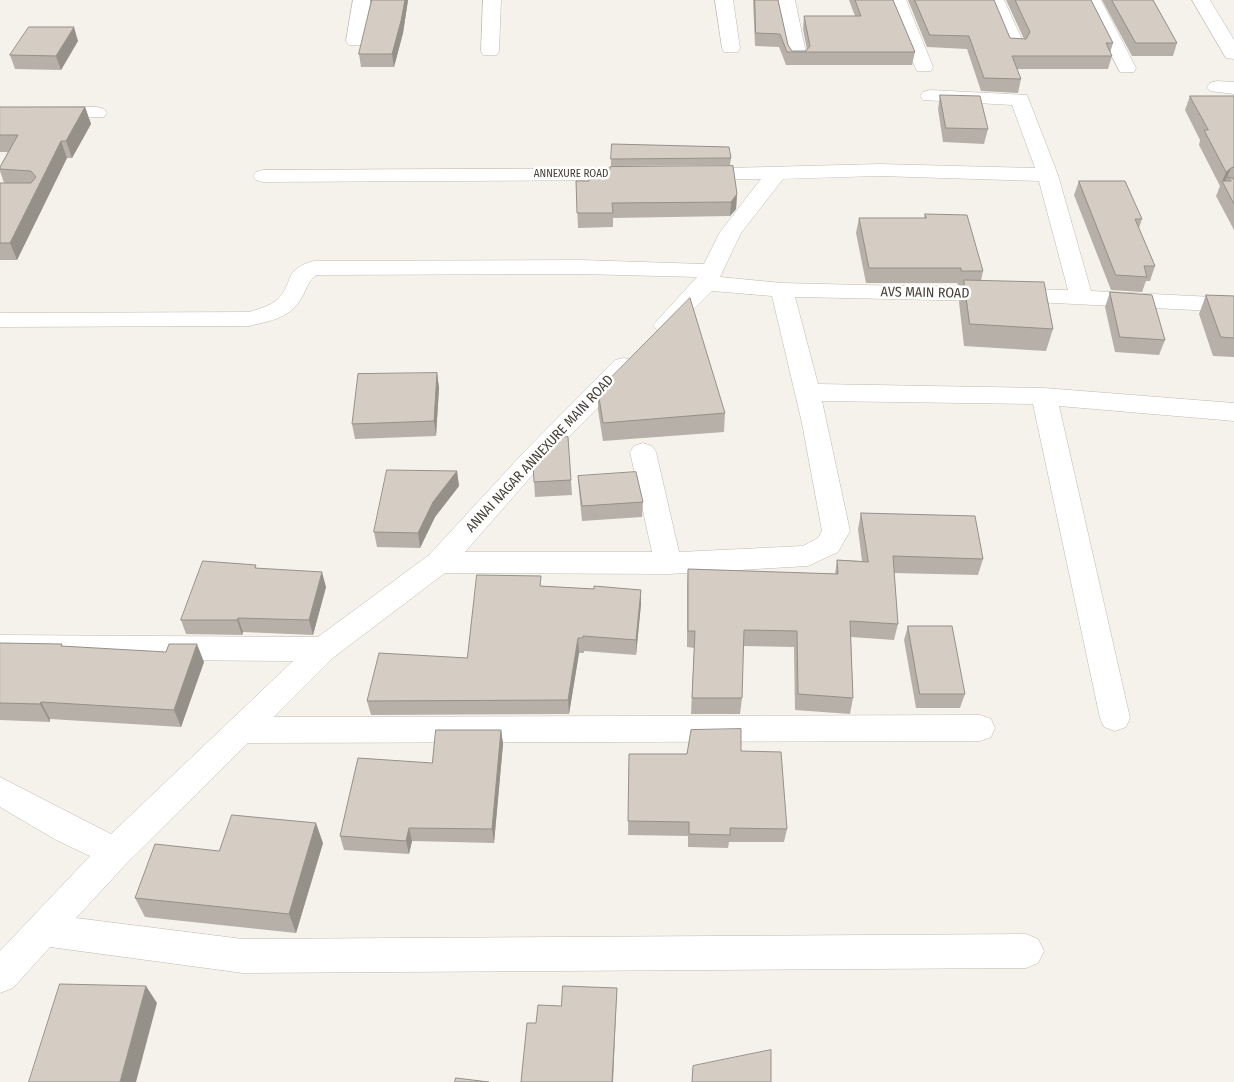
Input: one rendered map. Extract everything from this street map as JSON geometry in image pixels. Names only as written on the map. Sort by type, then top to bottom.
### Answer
[{"type":"street","points":[[355,41],[362,0]]},
{"type":"street","points":[[490,51],[492,0]]},
{"type":"street","points":[[724,0],[731,48]]},
{"type":"street","points":[[786,0],[798,58]]},
{"type":"street","points":[[896,0],[924,67]]},
{"type":"street","points":[[995,0],[1016,46]]},
{"type":"street","points":[[1092,0],[1127,68]]},
{"type":"street","points":[[1201,0],[1233,54]]},
{"type":"street","points":[[930,96],[1020,99],[1048,175],[1082,298]]},
{"type":"street","points":[[0,114],[96,113]]},
{"type":"street","name":"ANNEXURE ROAD","points":[[262,176],[778,173],[806,170],[1048,175]]},
{"type":"street","points":[[709,277],[731,232],[778,173]]},
{"type":"street","name":"AVS MAIN ROAD","points":[[0,320],[249,319],[268,314],[282,307],[294,293],[297,281],[304,272],[314,268],[581,267],[709,277],[782,290],[1082,298],[1234,305]]},
{"type":"street","name":"ANNAI NAGAR ANNEXURE MAIN ROAD","points":[[0,976],[115,852],[324,649],[439,562],[558,432],[709,277]]},
{"type":"street","points":[[439,562],[668,563],[808,556],[828,546],[836,531],[807,392],[782,290]]},
{"type":"street","points":[[807,392],[1044,396],[1234,412]]},
{"type":"street","points":[[1044,396],[1115,718]]},
{"type":"street","points":[[643,452],[668,563]]},
{"type":"street","points":[[0,647],[324,649]]},
{"type":"street","points":[[240,730],[980,728]]},
{"type":"street","points":[[0,791],[68,830],[115,852]]},
{"type":"street","points":[[42,930],[243,956],[1026,951]]},
{"type":"building","points":[[372,0],[405,0],[392,54],[359,54]]},
{"type":"building","points":[[755,0],[778,0],[788,45],[792,51],[806,51],[810,46],[804,16],[861,16],[855,0],[893,0],[915,52],[787,52],[780,34],[756,33]]},
{"type":"building","points":[[915,0],[994,0],[1010,38],[1026,39],[1030,32],[1015,0],[1091,0],[1113,43],[1106,43],[1112,56],[1012,56],[1021,79],[984,78],[969,36],[930,35]]},
{"type":"building","points":[[1112,0],[1153,0],[1177,43],[1136,43]]},
{"type":"building","points":[[29,27],[74,27],[56,56],[10,55]]},
{"type":"building","points":[[940,95],[980,96],[988,129],[946,128]]},
{"type":"building","points":[[1190,96],[1234,96],[1234,167],[1226,172],[1204,130],[1208,130]]},
{"type":"building","points":[[0,107],[85,107],[66,141],[61,141],[10,243],[0,243],[0,183],[31,183],[36,177],[31,171],[0,169],[18,135],[0,135]]},
{"type":"building","points":[[612,144],[729,147],[731,158],[611,159]]},
{"type":"building","points":[[733,166],[737,194],[731,202],[612,203],[613,213],[577,213],[576,181],[589,181],[589,176],[609,176],[610,167]]},
{"type":"building","points":[[1228,177],[1234,179],[1234,204],[1222,181],[1231,181]]},
{"type":"building","points":[[1079,181],[1125,181],[1142,219],[1135,219],[1155,266],[1144,266],[1147,277],[1116,275]]},
{"type":"building","points":[[925,214],[967,215],[983,271],[961,271],[961,268],[869,268],[859,218],[926,218]]},
{"type":"building","points":[[964,280],[1044,282],[1053,329],[970,324]]},
{"type":"building","points":[[1110,292],[1152,295],[1165,340],[1120,337]]},
{"type":"building","points":[[1206,295],[1234,296],[1234,338],[1221,337]]},
{"type":"building","points":[[690,298],[725,413],[603,423],[598,391]]},
{"type":"building","points":[[437,373],[434,421],[352,424],[358,374]]},
{"type":"building","points":[[568,437],[571,480],[534,482],[533,463],[557,438]]},
{"type":"building","points":[[387,470],[457,471],[433,502],[418,533],[374,532]]},
{"type":"building","points":[[636,472],[643,502],[582,506],[578,476]]},
{"type":"building","points":[[861,513],[975,516],[983,559],[893,556],[898,624],[850,621],[853,698],[798,694],[797,631],[744,630],[742,698],[692,698],[695,631],[688,631],[688,569],[838,574],[837,560],[868,562]]},
{"type":"building","points":[[203,561],[256,565],[255,568],[322,572],[309,620],[238,618],[237,620],[181,620]]},
{"type":"building","points":[[477,575],[541,576],[540,586],[594,589],[594,586],[641,590],[636,640],[583,636],[583,638],[578,638],[568,700],[367,701],[379,653],[467,658]]},
{"type":"building","points":[[908,626],[952,626],[965,694],[920,694]]},
{"type":"building","points":[[0,643],[62,644],[61,646],[166,652],[169,644],[197,644],[174,710],[41,702],[40,704],[0,703]]},
{"type":"building","points":[[741,729],[741,751],[781,752],[787,829],[730,828],[730,835],[689,834],[689,822],[628,821],[629,754],[687,754],[691,730]]},
{"type":"building","points":[[436,730],[501,730],[492,829],[409,828],[406,841],[340,836],[358,758],[432,763]]},
{"type":"building","points":[[232,815],[316,823],[289,914],[135,898],[155,844],[219,851]]},
{"type":"building","points":[[60,984],[146,986],[120,1082],[29,1082]]},
{"type":"building","points":[[563,986],[617,988],[612,1082],[521,1082],[527,1023],[536,1023],[538,1005],[561,1006]]},
{"type":"building","points":[[771,1050],[771,1082],[692,1082],[693,1066]]},
{"type":"building","points":[[456,1078],[489,1082],[455,1082]]}]
